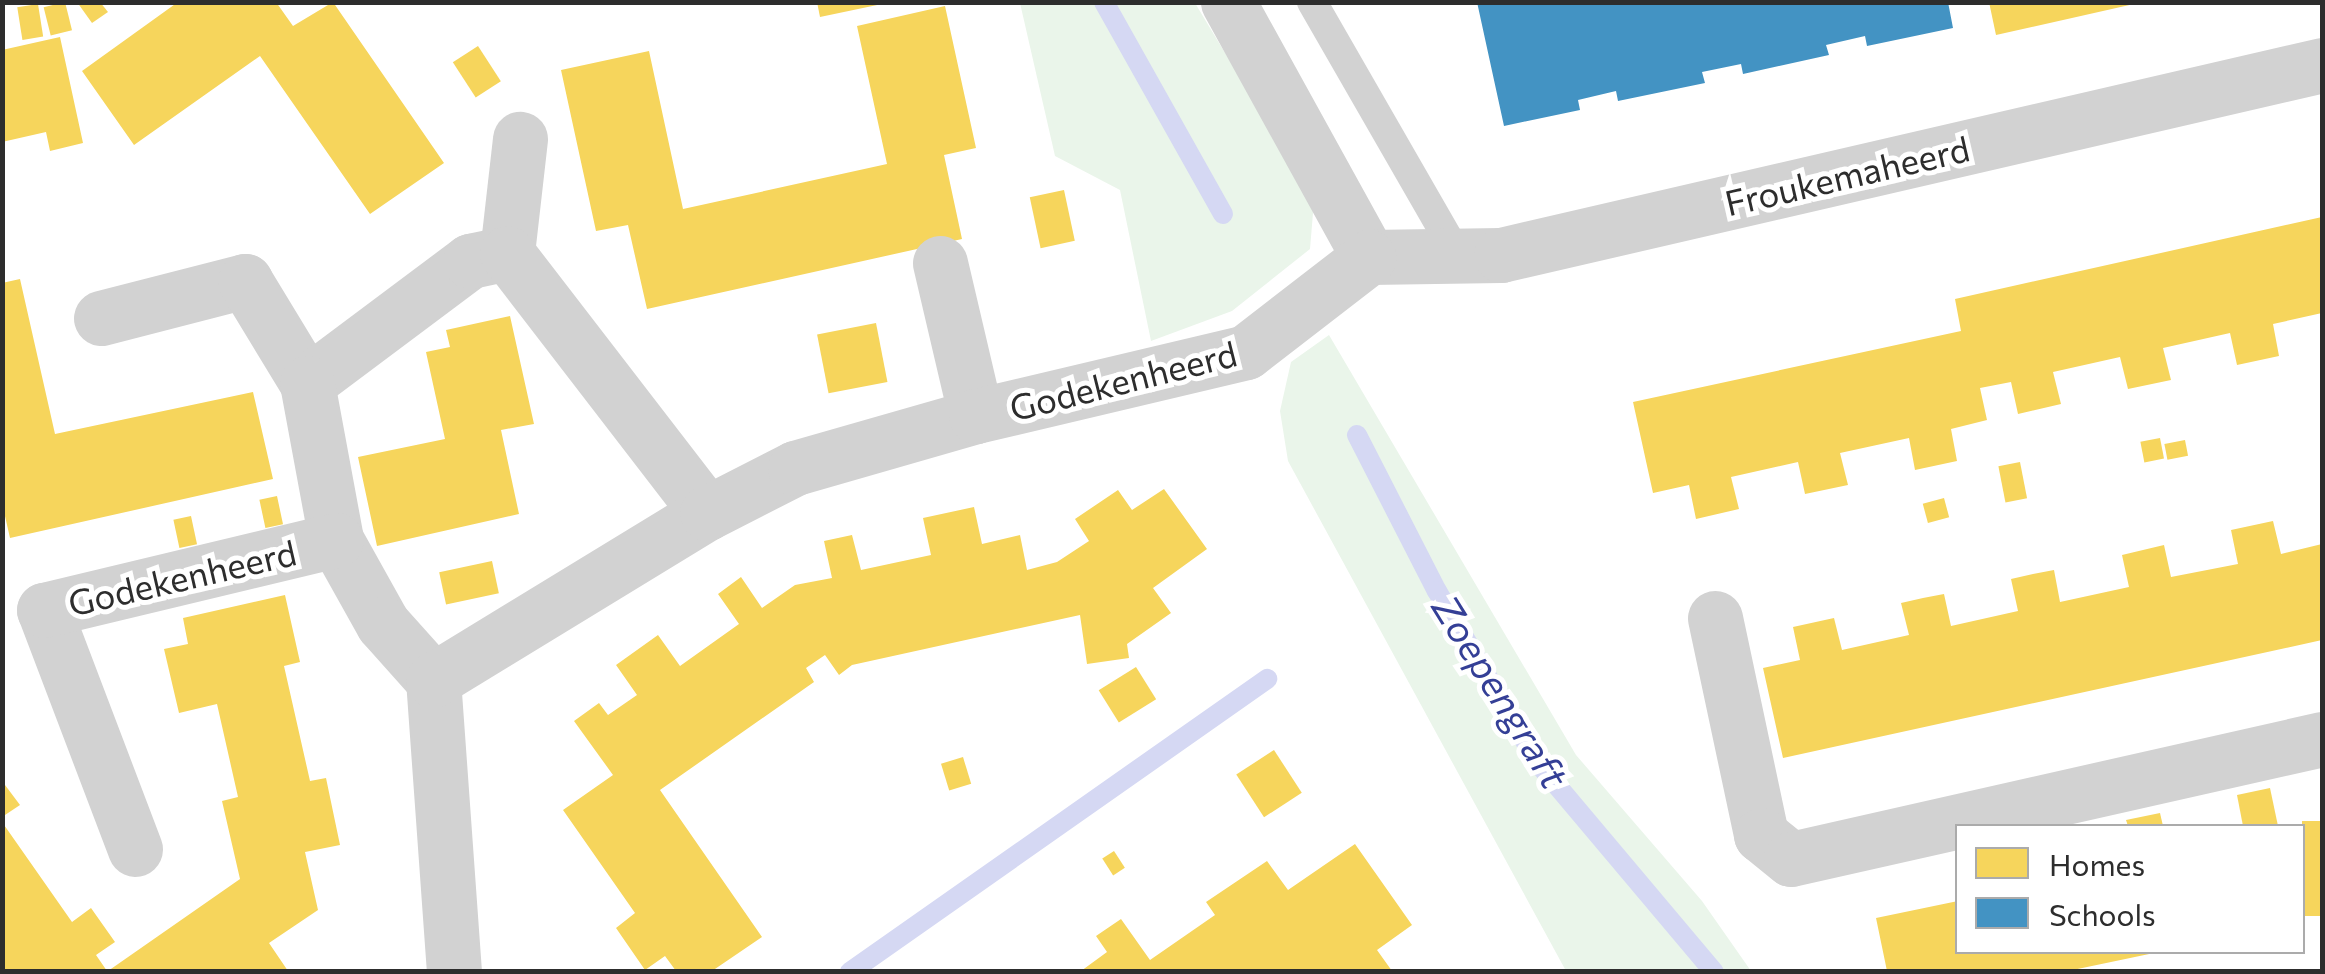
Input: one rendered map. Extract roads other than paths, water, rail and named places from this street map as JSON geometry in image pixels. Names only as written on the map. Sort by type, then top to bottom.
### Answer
[{"type":"street","points":[[1228,2],[1368,257]]},
{"type":"street","name":"Froukemaheerd","points":[[1368,257],[1460,259],[2322,65]]},
{"type":"street","points":[[520,139],[507,254],[707,513]]},
{"type":"street","points":[[306,383],[470,261],[507,254]]},
{"type":"street","name":"Godekenheerd","points":[[101,318],[245,281],[306,383],[336,540],[384,624],[434,680],[707,513],[795,468],[976,416],[1246,352],[1368,257]]},
{"type":"street","name":"Godekenheerd","points":[[940,263],[976,416]]},
{"type":"street","name":"Godekenheerd","points":[[136,850],[44,610],[336,540]]},
{"type":"street","points":[[1715,618],[1761,835],[1791,858],[2322,739]]},
{"type":"street","points":[[434,680],[454,972]]},
{"type":"lane","points":[[1312,2],[1460,259]]},
{"type":"waterway","points":[[1104,2],[1223,214]]},
{"type":"waterway","name":"Zoepengraft","points":[[1357,435],[1437,591],[1538,763],[1714,972]]},
{"type":"waterway","name":"Zoepengraft","points":[[850,972],[1267,679]]}]
